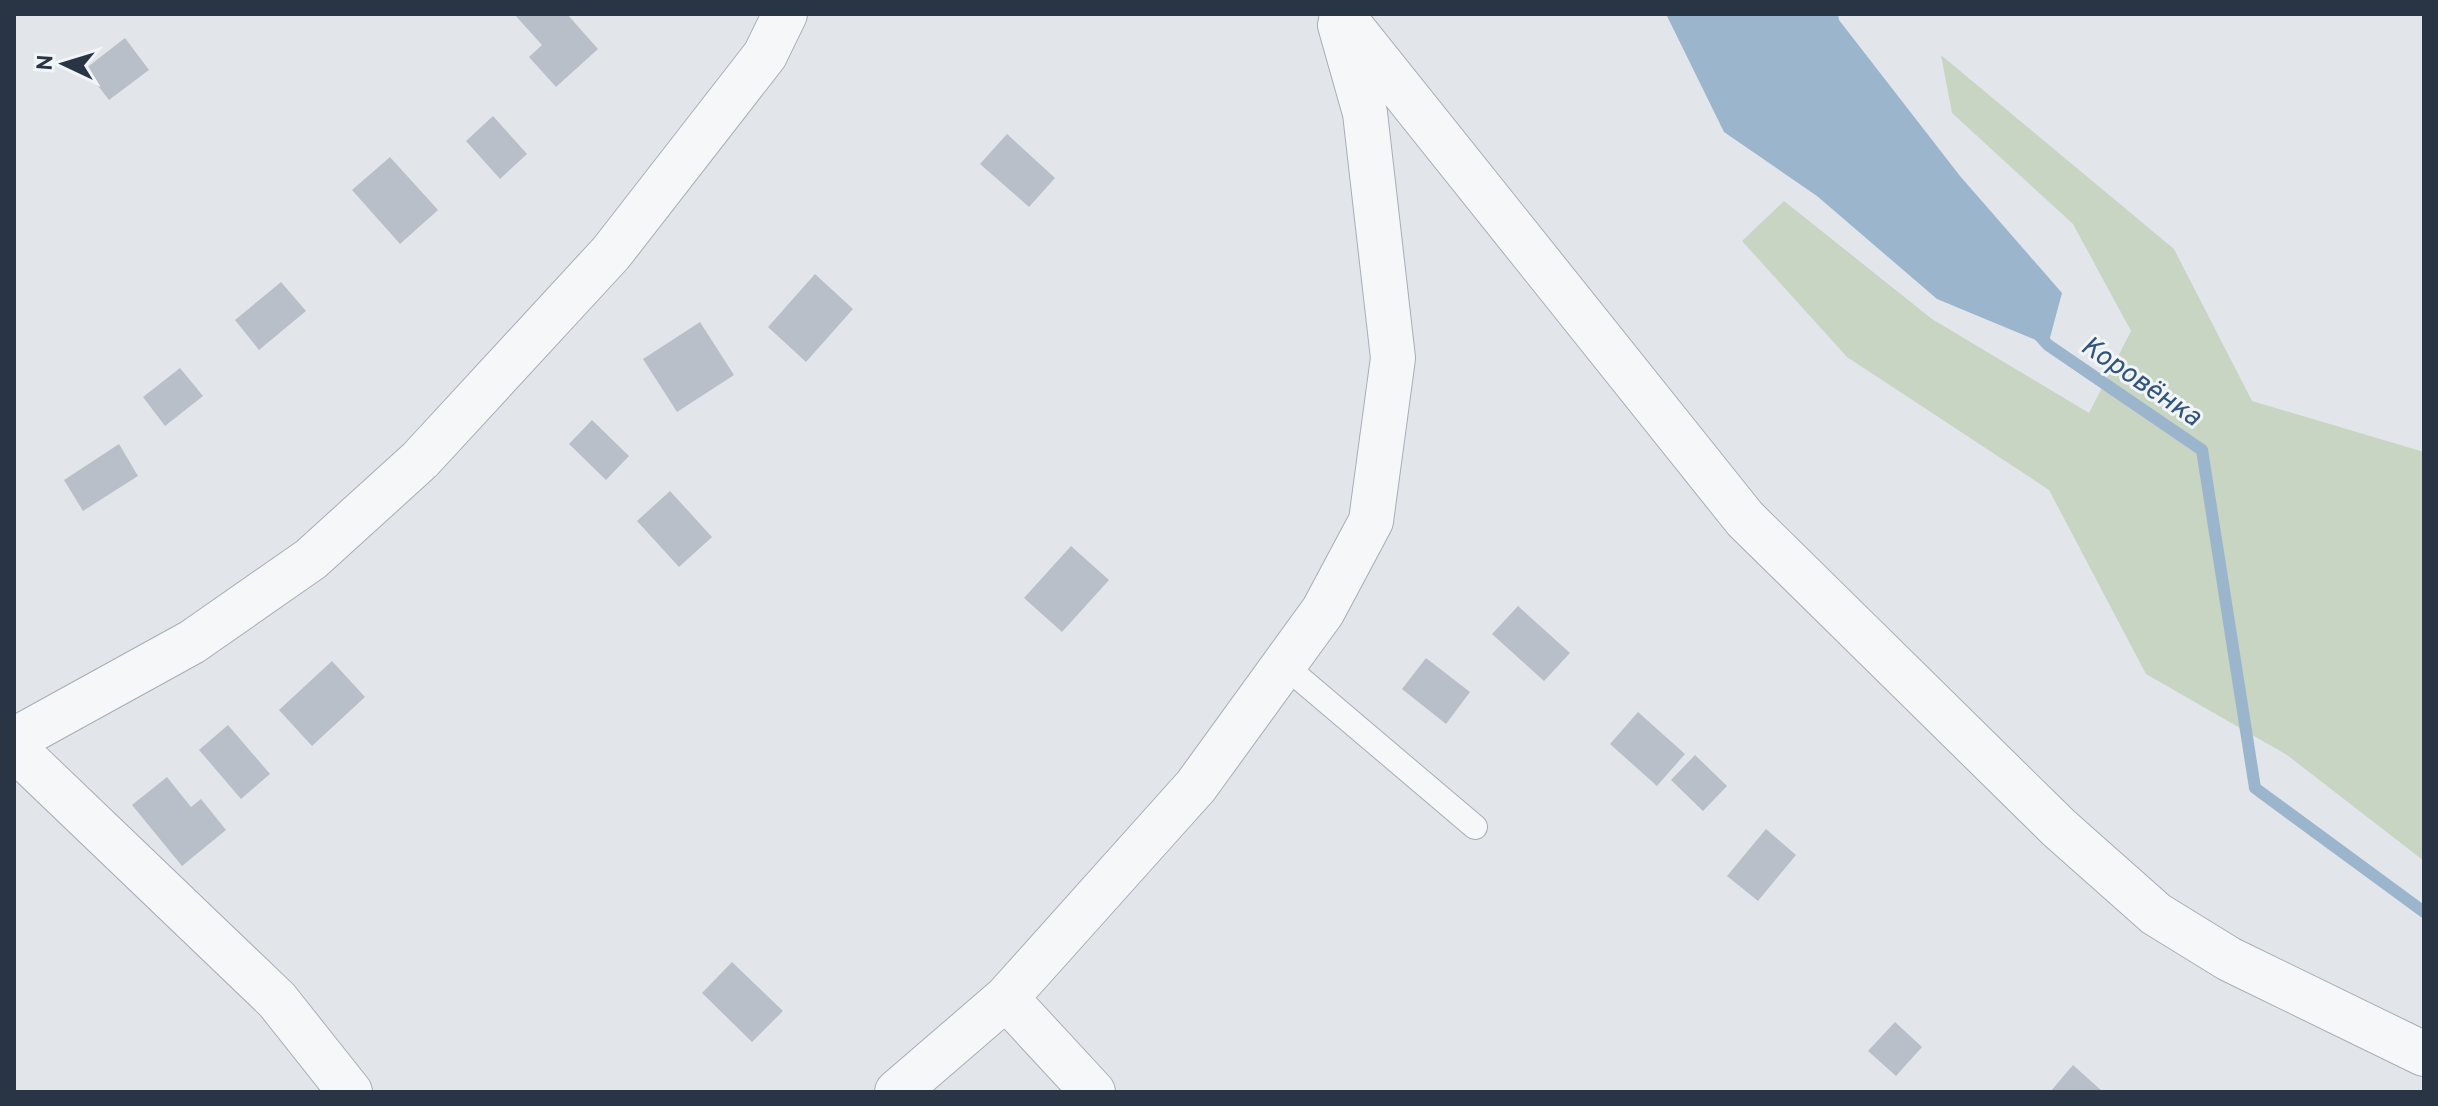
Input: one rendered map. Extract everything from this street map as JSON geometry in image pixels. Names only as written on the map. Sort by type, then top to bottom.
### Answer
[{"type":"street","points":[[14,740],[192,642],[311,559],[420,460],[611,253],[765,55],[785,14]]},
{"type":"street","points":[[897,1092],[1006,998],[1196,786],[1323,611],[1371,521],[1393,358],[1365,113],[1339,14]]},
{"type":"street","points":[[1339,14],[1745,519],[2059,828],[2156,914],[2229,959],[2424,1054]]},
{"type":"street","points":[[14,748],[277,1000],[350,1092]]},
{"type":"street","points":[[1006,998],[1093,1092]]},
{"type":"lane","points":[[1284,665],[1475,827]]},
{"type":"green space","points":[[1941,55],[2174,249],[2252,401],[2424,452],[2424,861],[2287,755],[2146,674],[2049,490],[1847,357],[1742,241],[1784,201],[1932,319],[2089,413],[2131,331],[2073,224],[1952,113]]},
{"type":"water","points":[[1666,14],[1838,14],[1839,20],[1960,176],[2062,293],[2048,345],[1937,299],[1817,196],[1724,132]]},
{"type":"building","points":[[514,14],[567,14],[598,49],[556,87],[529,57],[542,45]]},
{"type":"building","points":[[125,38],[149,70],[109,100],[85,69]]},
{"type":"building","points":[[493,116],[527,154],[500,179],[466,141]]},
{"type":"building","points":[[1007,134],[1055,178],[1029,207],[980,164]]},
{"type":"building","points":[[390,157],[438,210],[400,244],[352,190]]},
{"type":"building","points":[[815,274],[853,309],[806,362],[768,327]]},
{"type":"building","points":[[281,282],[306,311],[259,350],[235,320]]},
{"type":"building","points":[[700,322],[734,375],[677,412],[643,359]]},
{"type":"building","points":[[180,368],[203,396],[165,426],[143,397]]},
{"type":"building","points":[[592,420],[629,456],[606,480],[569,444]]},
{"type":"building","points":[[119,444],[138,476],[83,511],[64,480]]},
{"type":"building","points":[[670,491],[712,537],[679,567],[637,521]]},
{"type":"building","points":[[1071,546],[1109,580],[1062,632],[1024,598]]},
{"type":"building","points":[[1518,606],[1570,653],[1544,681],[1492,634]]},
{"type":"building","points":[[1426,658],[1470,692],[1446,724],[1402,689]]},
{"type":"building","points":[[332,661],[365,697],[312,746],[279,710]]},
{"type":"building","points":[[1638,712],[1685,754],[1657,786],[1610,744]]},
{"type":"building","points":[[228,725],[270,774],[241,799],[199,750]]},
{"type":"building","points":[[1695,755],[1727,786],[1703,811],[1671,780]]},
{"type":"building","points":[[167,777],[191,807],[201,799],[226,830],[182,866],[132,805]]},
{"type":"building","points":[[1766,829],[1796,855],[1758,901],[1727,876]]},
{"type":"building","points":[[732,962],[783,1011],[752,1042],[702,993]]},
{"type":"building","points":[[1895,1022],[1922,1047],[1896,1076],[1868,1051]]},
{"type":"building","points":[[2073,1065],[2103,1092],[2050,1092]]},
{"type":"waterway","name":"Коровёнка","points":[[2038,334],[2048,345],[2202,450],[2255,788],[2424,912]]}]
